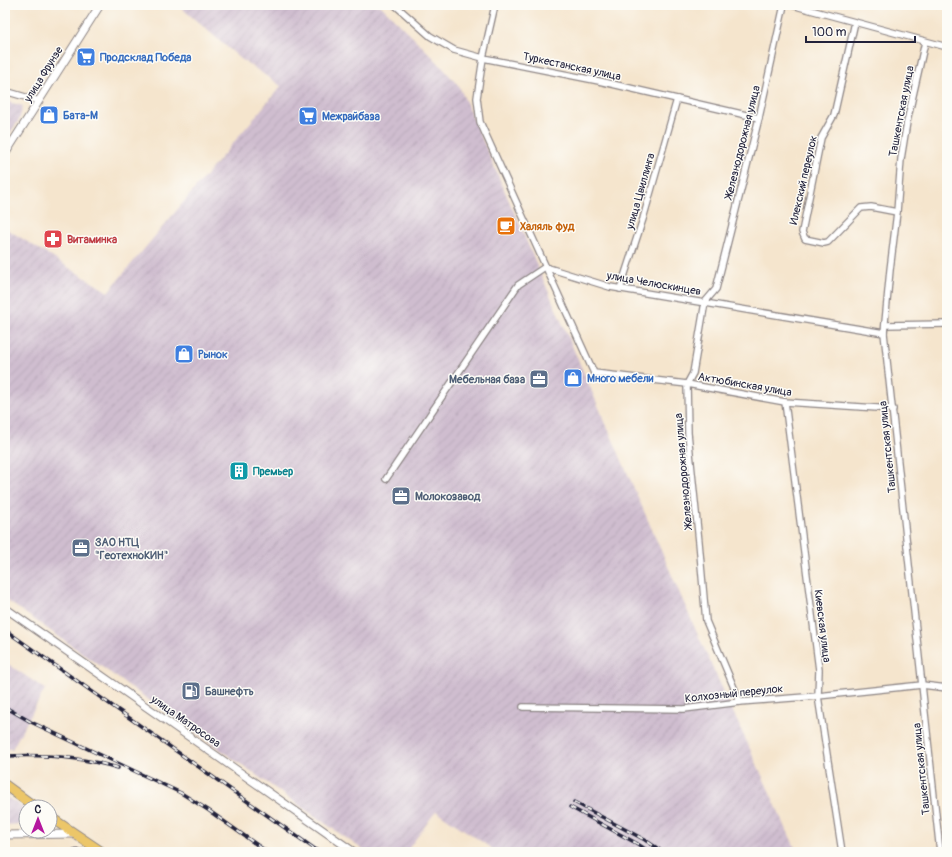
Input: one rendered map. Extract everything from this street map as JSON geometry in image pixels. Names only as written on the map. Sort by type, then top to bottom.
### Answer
[{"type":"main road","points":[[5,786],[23,799]]},
{"type":"main road","points":[[58,822],[102,852]]},
{"type":"street","name":"улица Фрунзе","points":[[5,154],[100,5]]},
{"type":"street","name":"Туркестанская улица","points":[[395,5],[430,36],[454,50],[483,58],[599,81],[759,118]]},
{"type":"street","points":[[386,479],[518,285],[545,267],[480,122],[477,98],[483,58],[495,5]]},
{"type":"street","name":"Железнодорожная улица","points":[[740,702],[706,621],[700,542],[688,433],[687,384],[693,373],[705,302],[716,289],[759,118],[784,5]]},
{"type":"street","points":[[792,5],[947,47]]},
{"type":"street","name":"Илекский переулок","points":[[855,22],[834,115],[821,138],[802,232],[805,239],[824,243],[828,242],[861,208],[871,207],[897,212]]},
{"type":"street","name":"Ташкентская улица","points":[[925,42],[907,122],[901,159],[884,333],[940,852]]},
{"type":"street","points":[[5,91],[39,101]]},
{"type":"street","name":"улица Цвиллинга","points":[[620,289],[643,219],[677,99]]},
{"type":"street","name":"улица Челюскинцев","points":[[545,267],[620,289],[884,333]]},
{"type":"street","name":"Актюбинская улица","points":[[545,267],[594,373],[687,384],[785,402],[892,409]]},
{"type":"street","points":[[885,325],[947,324]]},
{"type":"street","name":"Киевская улица","points":[[785,402],[819,670],[818,696],[842,852]]},
{"type":"street","name":"улица Матросова","points":[[5,608],[354,852]]},
{"type":"street","name":"Колхозный переулок","points":[[523,707],[684,709],[740,702],[818,696],[922,685],[947,688]]},
{"type":"street","points":[[5,835],[18,834]]},
{"type":"street","points":[[58,834],[76,834]]},
{"type":"shaded area","points":[[178,5],[380,5],[432,56],[459,86],[697,633],[797,852],[497,852],[436,811],[406,852],[366,852],[5,599],[5,228],[108,292],[281,86],[241,59]]},
{"type":"shaded area","points":[[5,101],[23,106],[19,120],[5,140]]},
{"type":"shaded area","points":[[5,662],[45,689],[12,749],[5,749]]},
{"type":"shaded area","points":[[5,796],[18,804],[18,824],[5,825]]},
{"type":"railway","points":[[5,630],[319,852]]},
{"type":"railway","points":[[5,707],[31,722],[181,793],[208,810],[267,852]]},
{"type":"railway","points":[[5,756],[34,755],[62,757],[90,761],[118,768]]},
{"type":"railway","points":[[574,802],[645,840],[663,852]]},
{"type":"railway","points":[[570,807],[650,852]]},
{"type":"railway","points":[[21,852],[100,850],[144,852]]},
{"type":"place","name":"Продсклад Победа","points":[[86,57]]},
{"type":"place","name":"Бата-М","points":[[49,115]]},
{"type":"place","name":"Межрайбаза","points":[[308,116]]},
{"type":"place","name":"Халяль фуд","points":[[506,226]]},
{"type":"place","name":"Витаминка","points":[[53,239]]},
{"type":"place","name":"Рынок","points":[[184,354]]},
{"type":"place","name":"Много мебели","points":[[573,378]]},
{"type":"place","name":"Мебельная база","points":[[539,379]]},
{"type":"place","name":"Премьер","points":[[239,471]]},
{"type":"place","name":"Молокозавод","points":[[401,496]]},
{"type":"place","name":"ЗАО НТЦ \"ГеотехноКИН\"","points":[[81,548]]},
{"type":"place","name":"Башнефть","points":[[191,691]]}]
